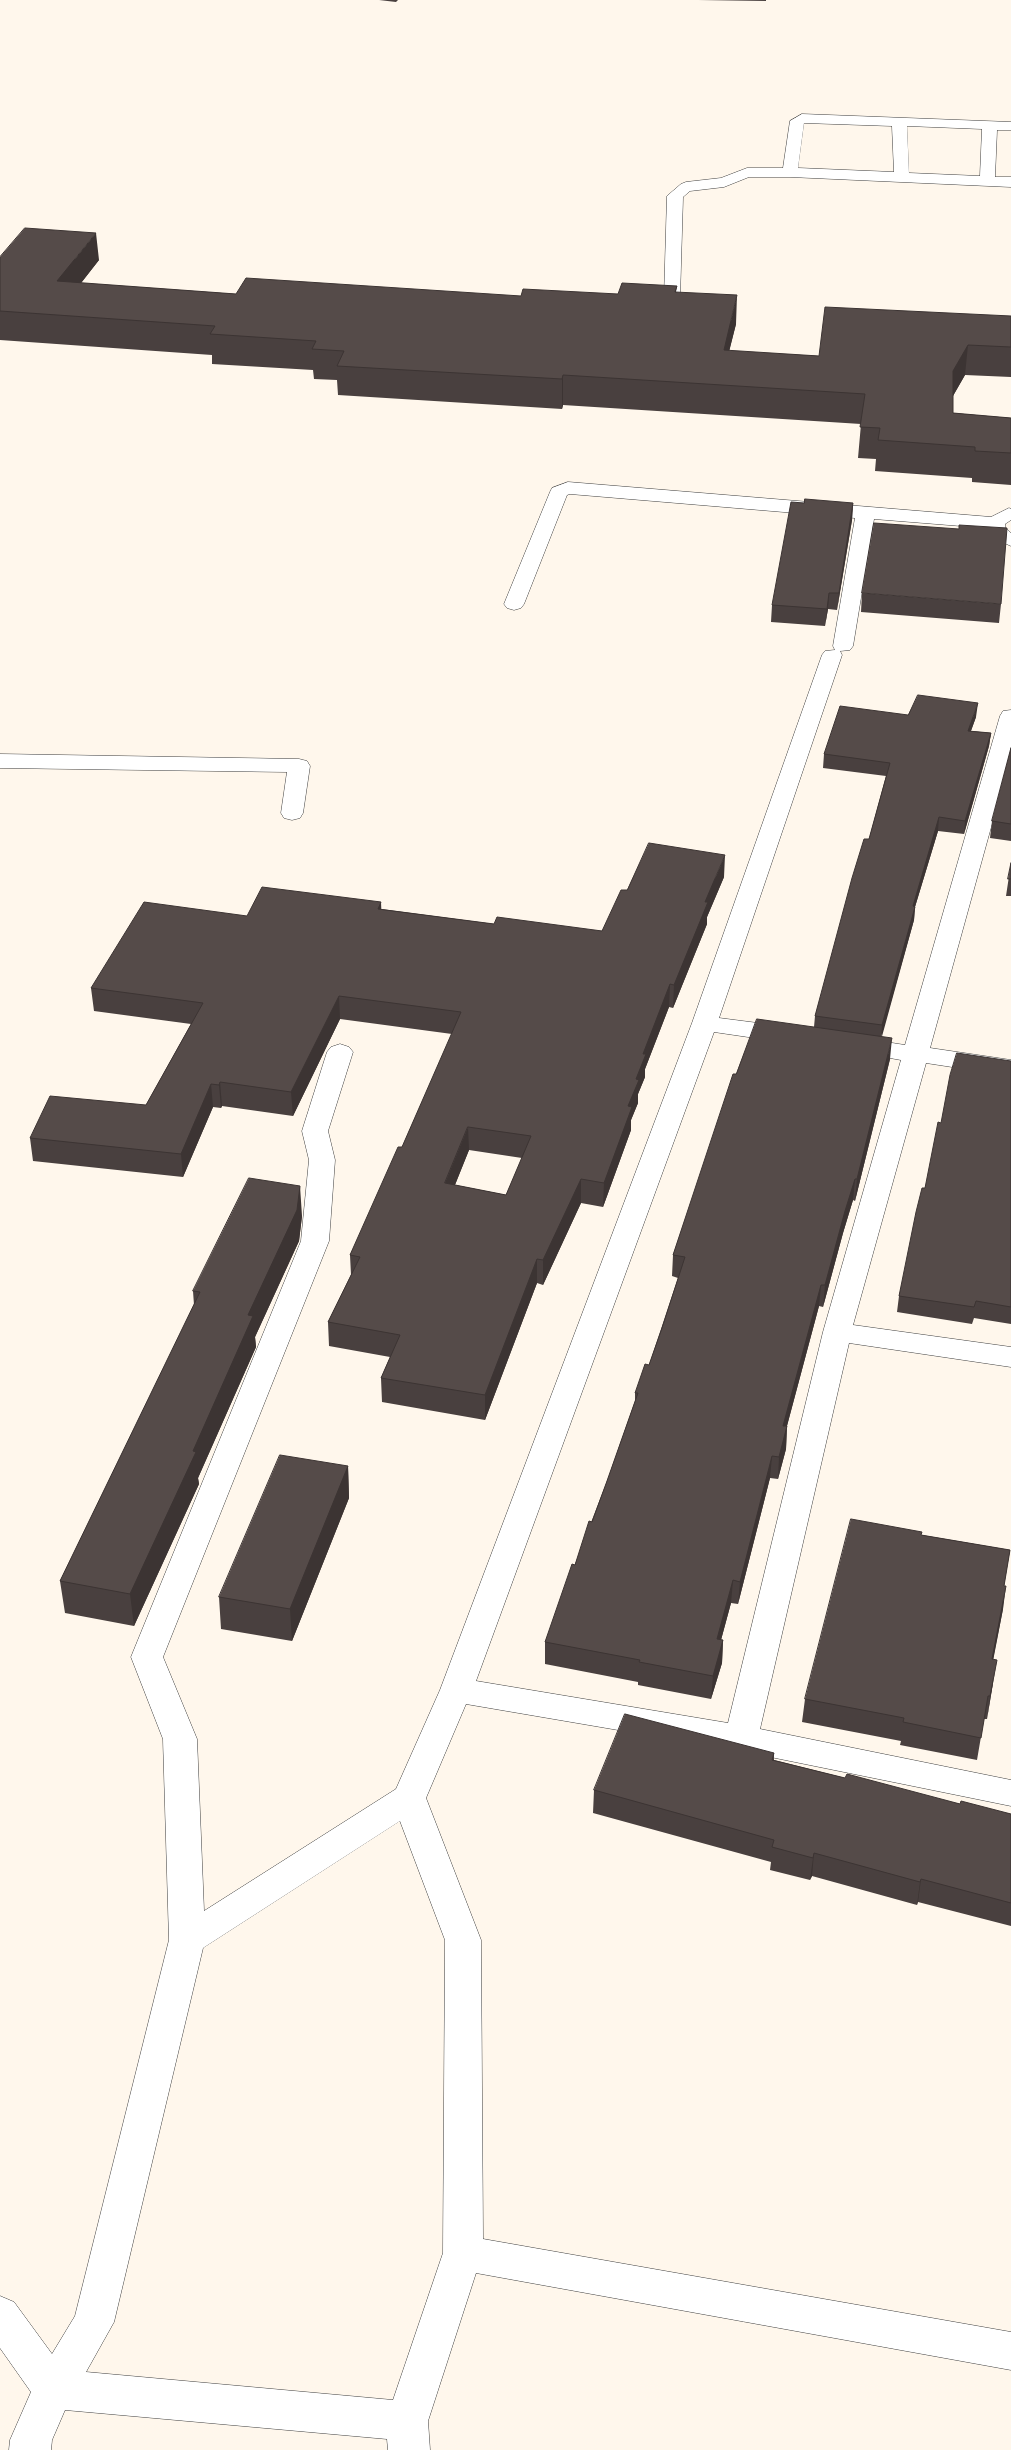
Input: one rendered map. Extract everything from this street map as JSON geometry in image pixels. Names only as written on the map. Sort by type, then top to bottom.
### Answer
[{"type":"street","points":[[790,172],[797,121],[802,118],[1011,126]]},
{"type":"street","points":[[899,121],[902,176]]},
{"type":"street","points":[[987,180],[990,125]]},
{"type":"street","points":[[672,298],[674,196],[686,187],[724,182],[747,173],[790,172],[1011,182]]},
{"type":"street","points":[[514,604],[559,492],[568,488],[864,513],[1003,518]]},
{"type":"street","points":[[187,1940],[409,1798],[456,1690],[705,1022],[838,651],[864,513]]},
{"type":"street","points":[[1003,518],[995,529],[999,534],[1011,540]]},
{"type":"street","points":[[742,1738],[837,1332],[1011,716]]},
{"type":"street","points":[[0,761],[299,766],[292,813]]},
{"type":"street","points":[[705,1022],[1011,1068]]},
{"type":"street","points":[[30,2450],[31,2440],[53,2389],[94,2322],[187,1940],[180,1739],[147,1657],[315,1241],[322,1160],[315,1131],[340,1052]]},
{"type":"street","points":[[837,1332],[1011,1356]]},
{"type":"street","points":[[456,1690],[742,1738],[1011,1793]]},
{"type":"street","points":[[0,2315],[53,2389],[408,2436],[463,2253],[463,1940],[409,1798]]},
{"type":"street","points":[[463,2253],[1011,2351]]},
{"type":"building","points":[[25,228],[96,233],[57,281],[236,294],[246,278],[521,296],[523,289],[618,294],[622,283],[677,286],[675,292],[737,295],[724,350],[819,356],[825,307],[1011,316],[1011,347],[968,345],[953,371],[953,413],[1011,418],[1011,453],[975,451],[975,447],[878,440],[880,428],[860,427],[865,394],[563,375],[562,379],[337,366],[344,351],[312,349],[316,341],[210,334],[215,326],[0,311],[0,257]]},
{"type":"building","points":[[805,499],[853,503],[839,593],[829,593],[827,609],[772,605],[791,502],[804,503]]},
{"type":"building","points":[[874,523],[959,529],[959,525],[1007,528],[1001,604],[862,593]]},
{"type":"building","points":[[918,695],[978,703],[968,731],[991,733],[965,821],[939,817],[913,906],[915,907],[882,1025],[815,1016],[852,878],[864,839],[869,839],[890,763],[824,754],[840,706],[908,715]]},
{"type":"building","points":[[1011,748],[1011,824],[992,821]]},
{"type":"building","points":[[649,843],[725,855],[674,985],[670,984],[643,1054],[646,1054],[636,1079],[639,1080],[628,1106],[632,1107],[604,1183],[581,1179],[543,1260],[537,1259],[485,1395],[381,1378],[400,1335],[328,1322],[360,1257],[350,1255],[398,1147],[402,1147],[461,1012],[339,996],[291,1092],[220,1082],[219,1085],[211,1084],[181,1154],[30,1138],[50,1096],[146,1105],[203,1003],[91,988],[144,902],[247,916],[262,887],[381,902],[378,909],[494,924],[497,917],[602,931],[621,890],[627,890]],"holes":[[[468,1127],[531,1136],[506,1195],[445,1183]]]},
{"type":"building","points":[[1011,863],[1011,879],[1008,879]]},
{"type":"building","points":[[757,1019],[892,1038],[857,1179],[855,1179],[845,1211],[825,1285],[821,1285],[783,1426],[787,1426],[779,1457],[772,1456],[740,1582],[733,1580],[717,1639],[723,1640],[713,1676],[545,1642],[572,1564],[575,1565],[589,1521],[592,1522],[607,1481],[638,1393],[635,1393],[645,1364],[649,1365],[662,1328],[685,1257],[673,1255],[733,1074],[736,1074]]},
{"type":"building","points":[[957,1053],[1011,1061],[1011,1307],[976,1301],[974,1307],[899,1296],[916,1212],[922,1188],[925,1188],[938,1122],[941,1123],[950,1075]]},
{"type":"building","points":[[249,1178],[300,1186],[297,1210],[248,1315],[253,1316],[193,1451],[196,1452],[130,1594],[60,1581],[200,1292],[193,1291]]},
{"type":"building","points":[[280,1455],[348,1466],[290,1609],[219,1597]]},
{"type":"building","points":[[851,1519],[922,1532],[921,1535],[1010,1550],[1004,1586],[1006,1586],[992,1659],[997,1660],[990,1696],[988,1696],[981,1738],[903,1722],[904,1718],[805,1699]]},
{"type":"building","points":[[625,1714],[774,1753],[772,1760],[845,1778],[847,1774],[960,1804],[961,1801],[1011,1814],[1011,1903],[921,1879],[920,1882],[814,1853],[813,1858],[772,1847],[774,1840],[594,1790]]}]
